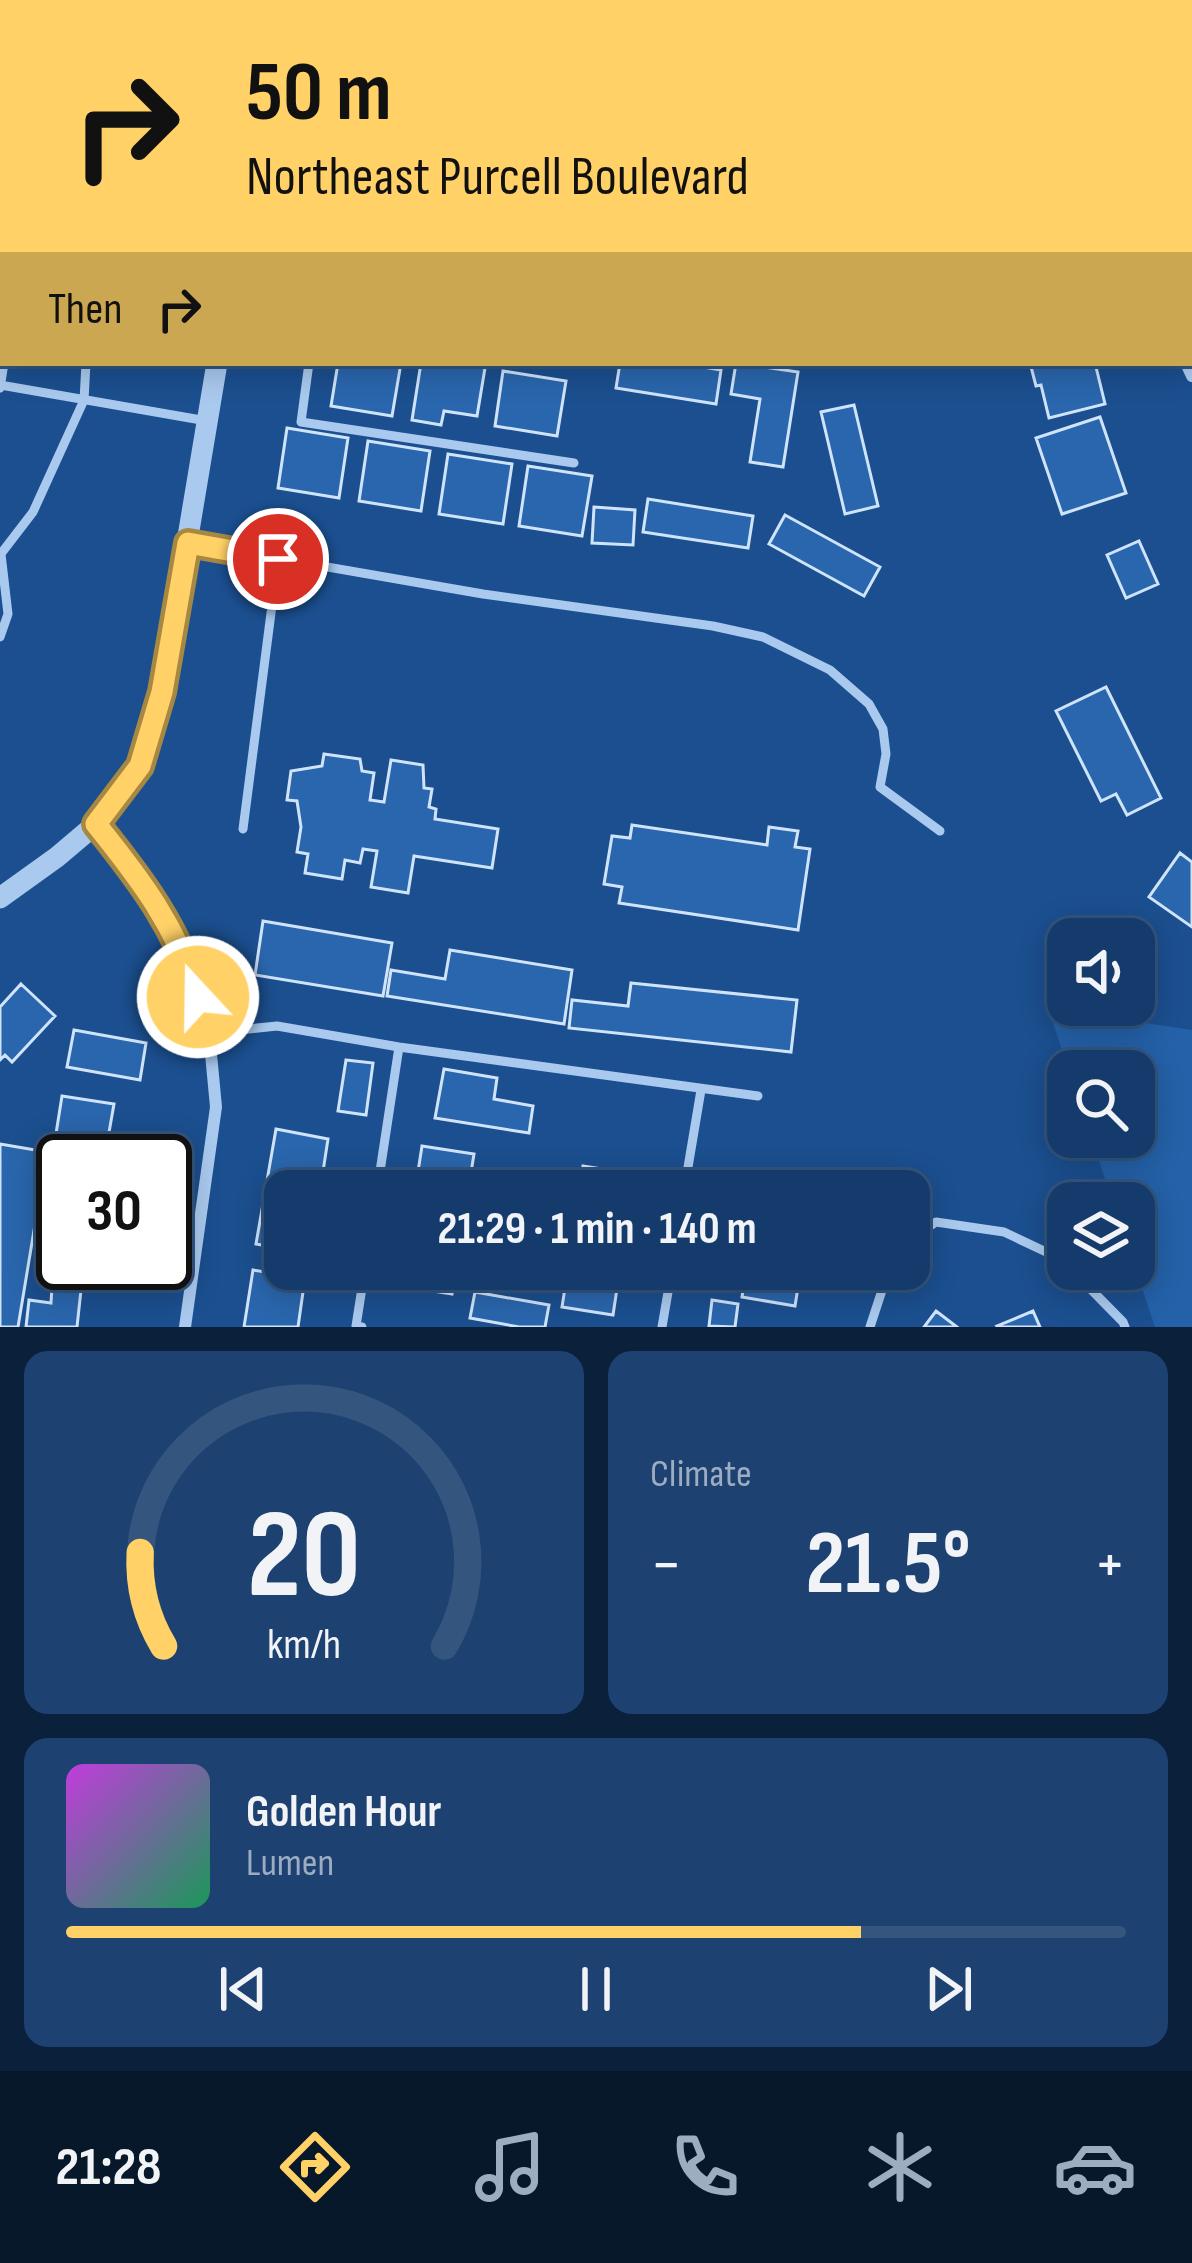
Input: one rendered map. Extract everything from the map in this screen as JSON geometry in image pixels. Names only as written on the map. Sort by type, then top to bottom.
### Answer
[{"type":"street","points":[[0,898],[96,824],[140,766],[162,692],[216,366]]},
{"type":"street","points":[[96,824],[149,891],[187,961],[209,1033],[216,1107],[185,1327]]},
{"type":"lane","points":[[0,637],[8,614],[0,554],[33,512],[84,400],[86,366]]},
{"type":"lane","points":[[309,366],[301,422],[574,463]]},
{"type":"lane","points":[[0,386],[207,422]]},
{"type":"lane","points":[[188,543],[764,637],[830,670],[869,704],[883,729],[886,754],[880,788],[940,831]]},
{"type":"lane","points":[[243,829],[278,559]]},
{"type":"lane","points":[[209,1033],[277,1026],[758,1096]]},
{"type":"lane","points":[[379,1170],[399,1047]]},
{"type":"lane","points":[[687,1170],[700,1090]]},
{"type":"lane","points":[[930,1226],[936,1222],[1004,1232],[1047,1252]]},
{"type":"lane","points":[[361,1290],[356,1326],[362,1327]]},
{"type":"lane","points":[[662,1327],[668,1290]]},
{"type":"lane","points":[[870,1327],[882,1290]]},
{"type":"lane","points":[[1092,1290],[1125,1327]]},
{"type":"shaded area","points":[[1155,1024],[1192,1030],[1192,1327],[1155,1327],[1143,1290],[1155,1290],[1155,1182],[1106,1182],[1098,1158],[1155,1158],[1155,1050],[1062,1050],[1054,1026]]},
{"type":"building","points":[[338,366],[400,366],[392,416],[331,406]]},
{"type":"building","points":[[421,366],[485,368],[477,416],[444,411],[441,425],[412,420]]},
{"type":"building","points":[[620,366],[721,370],[716,404],[616,388]]},
{"type":"building","points":[[736,366],[798,372],[783,467],[750,462],[760,399],[731,394]]},
{"type":"building","points":[[1031,366],[1096,366],[1105,404],[1049,418],[1041,385],[1036,386]]},
{"type":"building","points":[[503,371],[566,381],[557,436],[495,426]]},
{"type":"building","points":[[854,405],[878,506],[845,514],[821,412]]},
{"type":"building","points":[[1100,417],[1126,493],[1062,514],[1036,438]]},
{"type":"building","points":[[287,428],[348,438],[339,498],[278,488]]},
{"type":"building","points":[[368,441],[430,451],[421,511],[359,501]]},
{"type":"building","points":[[448,454],[512,464],[503,524],[439,514]]},
{"type":"building","points":[[528,466],[592,476],[582,536],[519,526]]},
{"type":"building","points":[[648,499],[753,516],[748,548],[643,532]]},
{"type":"building","points":[[594,507],[635,510],[633,545],[592,543]]},
{"type":"building","points":[[785,515],[880,567],[864,596],[769,544]]},
{"type":"building","points":[[1139,541],[1158,584],[1126,598],[1107,555]]},
{"type":"building","points":[[1106,687],[1161,798],[1127,815],[1116,794],[1101,801],[1056,711]]},
{"type":"building","points":[[324,754],[360,759],[362,771],[374,773],[370,800],[384,802],[391,760],[423,765],[424,788],[432,789],[429,807],[436,809],[435,819],[498,829],[492,868],[414,856],[408,893],[371,887],[377,851],[363,849],[360,863],[345,860],[342,879],[305,873],[308,854],[297,852],[301,827],[297,801],[287,800],[291,771],[322,766]]},
{"type":"building","points":[[632,825],[767,845],[769,827],[798,831],[795,847],[810,849],[798,930],[619,903],[622,887],[604,884],[612,836],[630,838]]},
{"type":"building","points":[[1180,853],[1192,862],[1192,927],[1149,897]]},
{"type":"building","points":[[263,921],[392,943],[383,996],[255,975]]},
{"type":"building","points":[[450,950],[572,970],[564,1024],[387,996],[391,970],[445,979]]},
{"type":"building","points":[[631,983],[797,1000],[791,1052],[569,1028],[572,1000],[628,1006]]},
{"type":"building","points":[[21,984],[55,1016],[12,1062],[5,1055],[0,1060],[0,1007]]},
{"type":"building","points":[[74,1030],[146,1043],[140,1080],[67,1067]]},
{"type":"building","points":[[346,1060],[373,1063],[366,1115],[338,1111]]},
{"type":"building","points":[[444,1069],[497,1078],[494,1099],[533,1106],[529,1133],[435,1118]]},
{"type":"building","points":[[62,1096],[114,1104],[109,1134],[56,1134]]},
{"type":"building","points":[[276,1129],[328,1139],[323,1170],[269,1170]]},
{"type":"building","points":[[0,1144],[36,1150],[36,1218],[18,1327],[0,1327]]},
{"type":"building","points":[[422,1146],[474,1154],[471,1170],[418,1170]]},
{"type":"building","points":[[264,1198],[264,1245],[256,1244]]},
{"type":"building","points":[[253,1270],[264,1272],[264,1290],[303,1290],[298,1327],[244,1327]]},
{"type":"building","points":[[52,1290],[81,1290],[77,1327],[26,1327],[29,1300],[51,1303]]},
{"type":"building","points":[[565,1290],[617,1290],[613,1315],[562,1307]]},
{"type":"building","points":[[743,1290],[798,1290],[795,1306],[742,1297]]},
{"type":"building","points":[[475,1292],[549,1305],[545,1327],[470,1318]]},
{"type":"building","points":[[712,1300],[738,1304],[735,1327],[709,1326]]},
{"type":"building","points":[[936,1311],[957,1327],[924,1327]]},
{"type":"building","points":[[1033,1311],[1040,1327],[997,1326]]},
{"type":"route","points":[[198,997],[187,961],[149,891],[96,824],[140,766],[162,692],[188,543],[278,559]]}]
